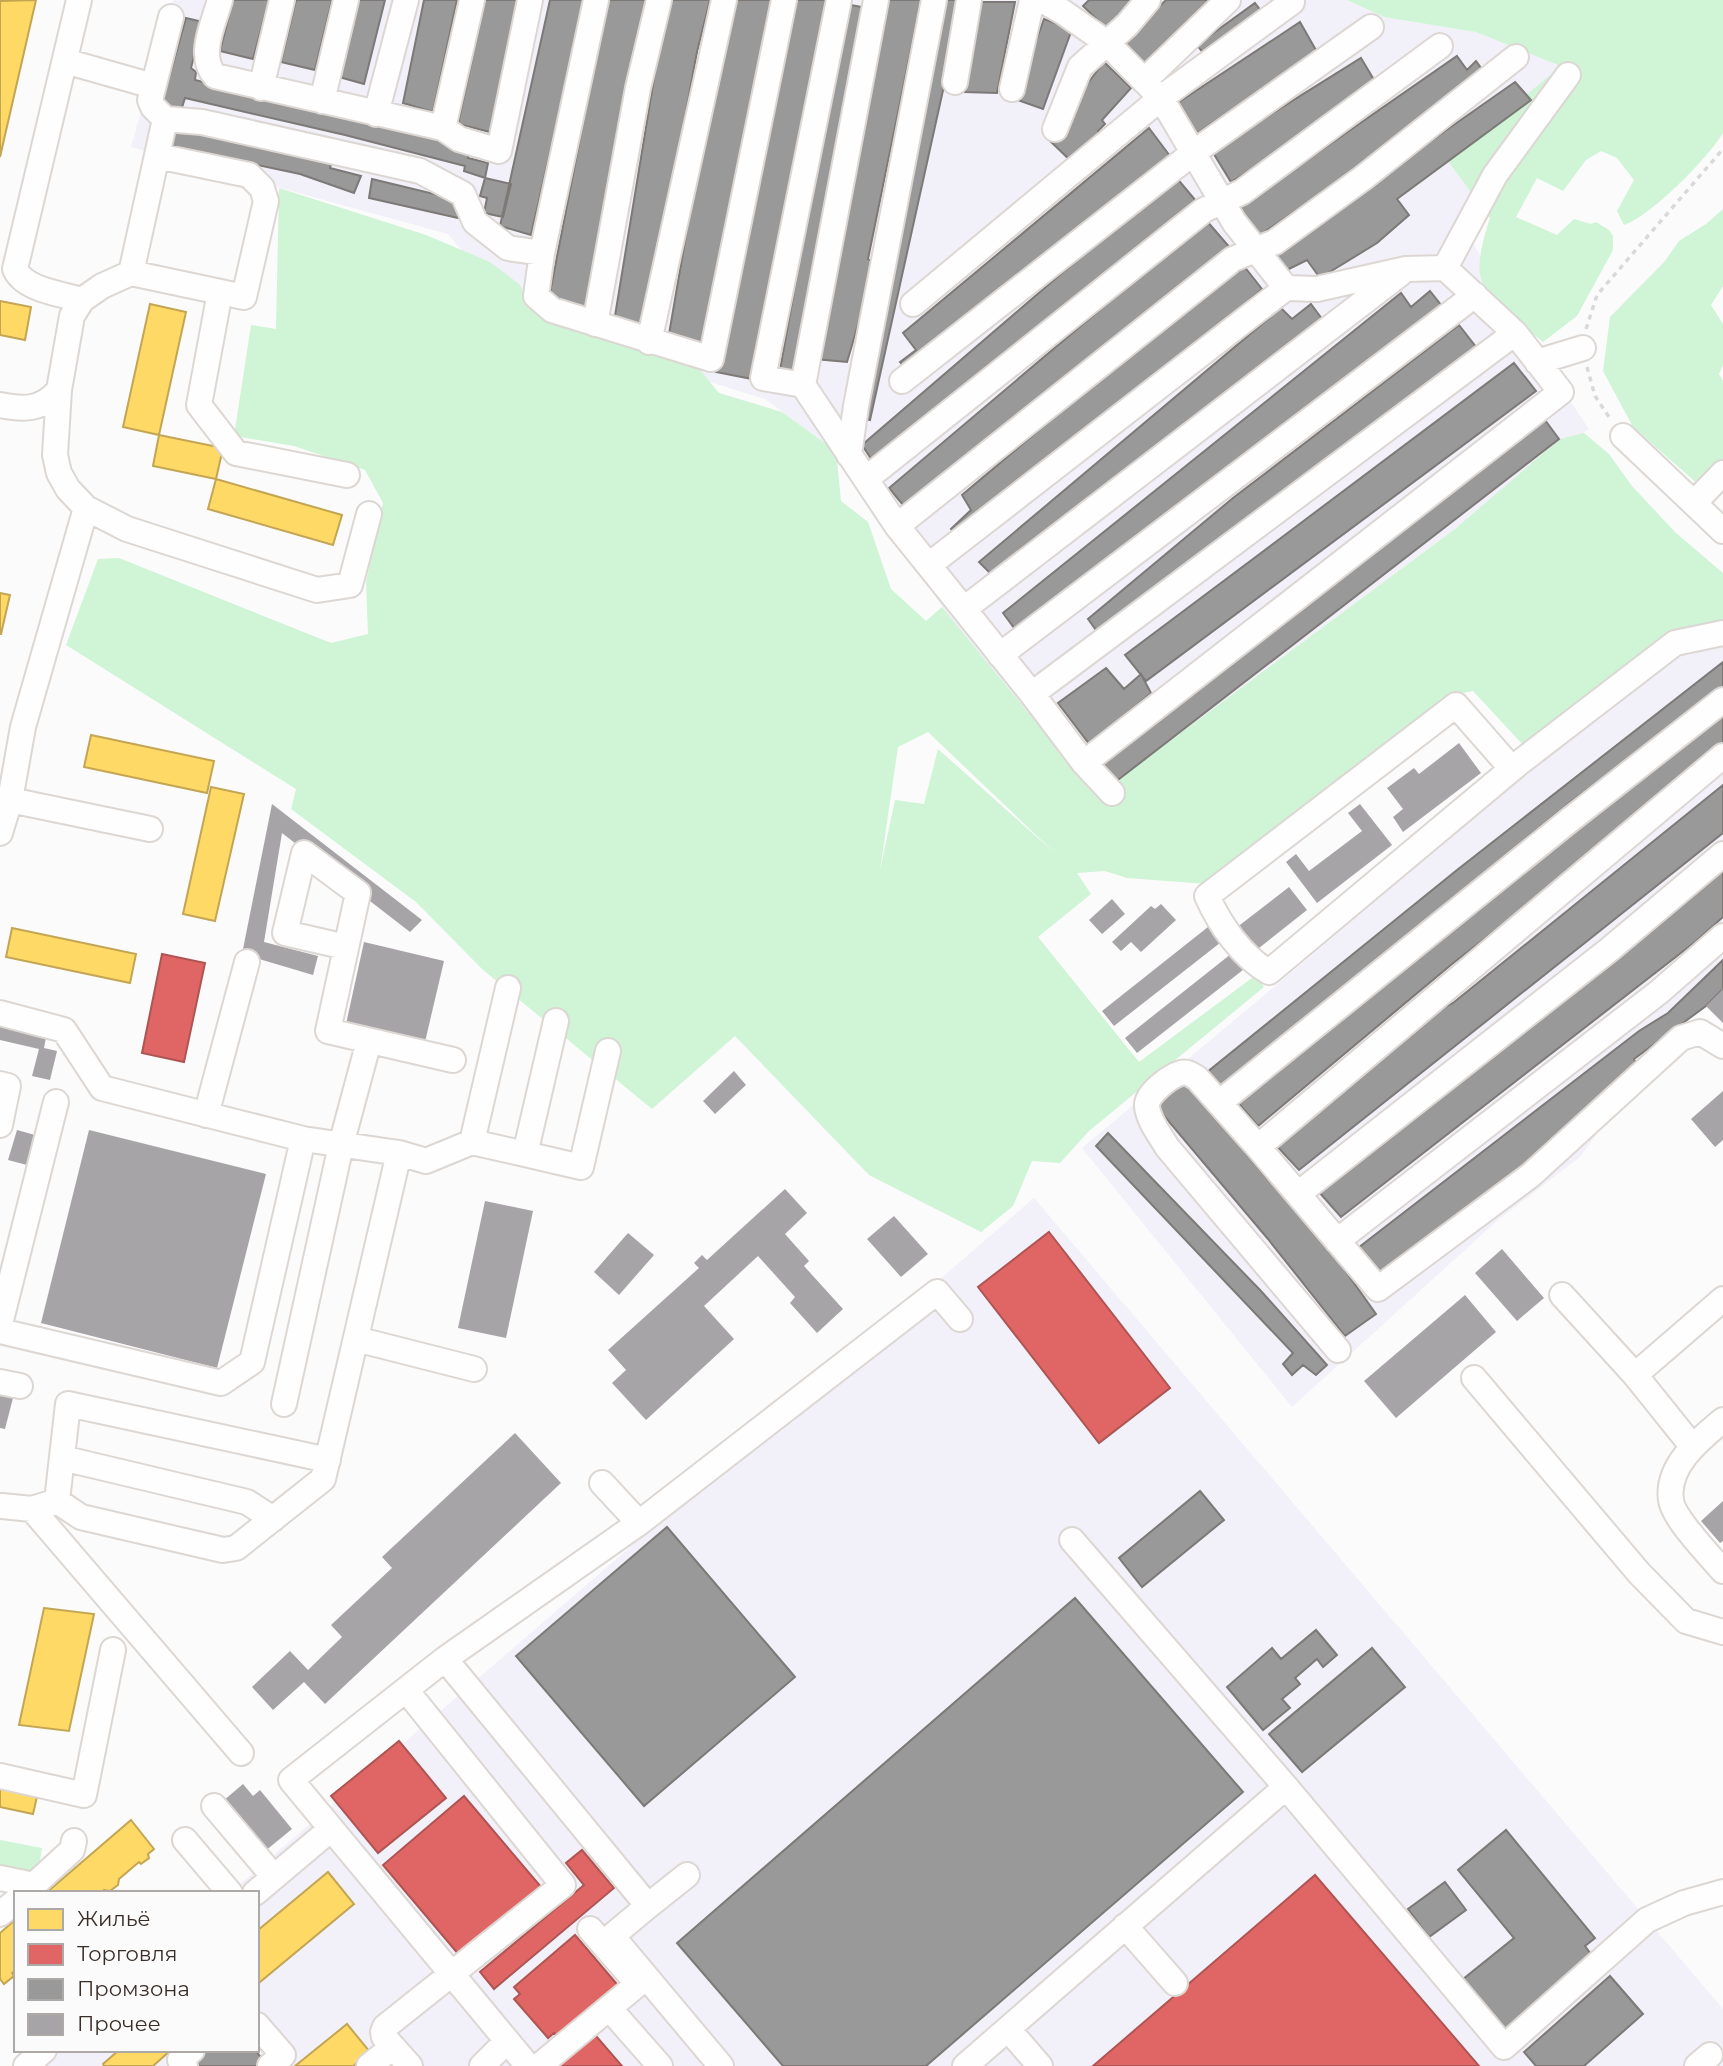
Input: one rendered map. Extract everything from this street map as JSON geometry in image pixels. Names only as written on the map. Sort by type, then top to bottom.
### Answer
[{"type":"street","points":[[79,0],[15,269],[20,278],[28,284],[82,300]]},
{"type":"street","points":[[220,0],[207,47],[211,73],[220,78],[443,128],[458,139],[499,150],[530,0]]},
{"type":"street","points":[[261,88],[282,0]]},
{"type":"street","points":[[322,101],[345,0]]},
{"type":"street","points":[[376,114],[406,0]]},
{"type":"street","points":[[443,128],[472,0]]},
{"type":"street","points":[[596,0],[542,253],[536,296],[552,310],[711,359],[784,0]]},
{"type":"street","points":[[595,324],[638,88],[659,0]]},
{"type":"street","points":[[649,342],[724,0]]},
{"type":"street","points":[[803,385],[763,377],[839,0]]},
{"type":"street","points":[[876,0],[803,385],[897,526],[1084,763],[1112,793]]},
{"type":"street","points":[[849,455],[858,392],[934,0]]},
{"type":"street","points":[[955,82],[969,0]]},
{"type":"street","points":[[1012,89],[1032,0]]},
{"type":"street","points":[[1055,129],[1080,67],[1127,25],[1148,0]]},
{"type":"street","points":[[913,304],[1152,90],[1228,0]]},
{"type":"street","points":[[1152,90],[1292,2]]},
{"type":"street","points":[[1060,4],[1107,43],[1152,90],[1221,202],[1286,288]]},
{"type":"street","points":[[171,16],[150,100],[153,107],[165,118],[202,122],[421,171],[463,194],[475,222],[508,248],[542,253]]},
{"type":"street","points":[[902,381],[1193,153],[1371,27]]},
{"type":"street","points":[[866,479],[1193,219],[1242,192],[1440,46]]},
{"type":"street","points":[[897,526],[1233,259],[1275,242],[1516,57]]},
{"type":"street","points":[[65,61],[153,86]]},
{"type":"street","points":[[1445,268],[1495,175],[1568,75]]},
{"type":"street","points":[[131,273],[165,118]]},
{"type":"street","points":[[156,156],[249,175],[257,180],[265,193],[266,201],[244,297],[131,273],[102,286],[82,300],[72,316],[59,390],[55,455],[58,473],[68,489],[86,508],[127,529],[317,590],[350,585],[369,514]]},
{"type":"street","points":[[929,565],[1286,288],[1317,289],[1406,269],[1445,268],[1515,333],[1561,392],[1084,763]]},
{"type":"street","points":[[964,609],[1406,269]]},
{"type":"street","points":[[220,292],[199,405],[236,453],[347,475]]},
{"type":"street","points":[[1000,655],[1475,295]]},
{"type":"street","points":[[1032,694],[1515,333]]},
{"type":"street","points":[[1537,362],[1583,348]]},
{"type":"street","points":[[0,405],[17,409],[33,408],[44,404],[59,390]]},
{"type":"street","points":[[1623,436],[1723,531]]},
{"type":"street","points":[[1694,503],[1723,474]]},
{"type":"street","points":[[0,833],[10,800],[23,727],[86,508]]},
{"type":"street","points":[[1512,769],[1457,705],[1208,896],[1216,915],[1254,963],[1269,972],[1512,769],[1675,643],[1723,633]]},
{"type":"street","points":[[1219,1103],[1723,700]]},
{"type":"street","points":[[1258,1147],[1723,756]]},
{"type":"street","points":[[10,800],[150,829]]},
{"type":"street","points":[[1297,1194],[1610,949],[1723,854]]},
{"type":"street","points":[[1337,1241],[1659,992],[1723,936]]},
{"type":"street","points":[[346,947],[328,1031],[453,1060]]},
{"type":"street","points":[[206,1115],[247,962]]},
{"type":"street","points":[[472,1142],[508,988]]},
{"type":"street","points":[[0,1013],[64,1030],[102,1088],[303,1139],[399,1153],[426,1161],[472,1142],[581,1167],[608,1051]]},
{"type":"street","points":[[526,1154],[556,1021]]},
{"type":"street","points":[[1338,1350],[1167,1147],[1148,1112],[1147,1104],[1152,1092],[1181,1073],[1197,1078],[1378,1289],[1531,1175],[1681,1038],[1700,1032],[1723,1046]]},
{"type":"street","points":[[284,1404],[341,1144],[369,1041]]},
{"type":"street","points":[[0,1084],[8,1086],[0,1125]]},
{"type":"street","points":[[0,1324],[56,1102]]},
{"type":"street","points":[[0,1331],[221,1383],[252,1362],[303,1139]]},
{"type":"street","points":[[57,1501],[81,1517],[223,1550],[236,1548],[323,1479],[399,1153]]},
{"type":"street","points":[[528,2066],[291,1780],[445,1660],[639,1523],[937,1292],[960,1319]]},
{"type":"street","points":[[1562,1295],[1635,1375],[1692,1446]]},
{"type":"street","points":[[1635,1375],[1723,1299]]},
{"type":"street","points":[[356,1339],[474,1369]]},
{"type":"street","points":[[1474,1378],[1630,1563],[1686,1621],[1723,1632]]},
{"type":"street","points":[[57,1501],[68,1404],[328,1460]]},
{"type":"street","points":[[1723,1420],[1692,1446],[1673,1478],[1671,1501],[1682,1523],[1723,1571]]},
{"type":"street","points":[[62,1458],[247,1502],[273,1519]]},
{"type":"street","points":[[602,1483],[639,1523]]},
{"type":"street","points":[[1,1509],[32,1509],[57,1501]]},
{"type":"street","points":[[32,1509],[241,1754]]},
{"type":"street","points":[[1072,1540],[1286,1787],[1504,2047],[1647,1920],[1684,1903],[1723,1892]]},
{"type":"street","points":[[0,1776],[84,1795],[113,1650]]},
{"type":"street","points":[[445,1660],[648,1906]]},
{"type":"street","points":[[406,1690],[563,1885],[385,2027],[383,2034],[410,2066]]},
{"type":"street","points":[[965,2066],[1286,1787]]},
{"type":"street","points":[[214,1806],[274,1877]]},
{"type":"street","points":[[257,1891],[331,1829]]},
{"type":"street","points":[[185,1840],[228,1891]]},
{"type":"street","points":[[27,1891],[72,1850],[74,1841]]},
{"type":"street","points":[[687,1875],[612,1936],[721,2066]]},
{"type":"street","points":[[0,1878],[22,1891]]},
{"type":"street","points":[[0,1914],[14,1902]]},
{"type":"street","points":[[1125,1926],[1175,1983]]},
{"type":"street","points":[[539,2066],[638,1984],[590,1929]]},
{"type":"street","points":[[610,2008],[660,2066]]},
{"type":"street","points":[[259,2027],[283,2055],[270,2066]]},
{"type":"street","points":[[1008,2029],[1040,2066]]},
{"type":"street","points":[[482,2066],[507,2041]]},
{"type":"street","points":[[369,2066],[393,2047]]},
{"type":"street","points":[[26,2066],[42,2052]]},
{"type":"street","points":[[185,2066],[180,2060],[190,2052]]},
{"type":"path","points":[[1623,436],[1595,396],[1583,348],[1597,295],[1723,149]]},
{"type":"shaded area","points":[[173,0],[1347,0],[1384,17],[1476,32],[1578,72],[1469,236],[1531,343],[1589,429],[1096,796],[950,620],[859,468],[765,399],[523,324],[448,234],[131,147]]},
{"type":"shaded area","points":[[1723,635],[1723,962],[1676,1010],[1641,1073],[1580,1157],[1498,1220],[1292,1407],[1082,1148],[1681,645]]},
{"type":"shaded area","points":[[1034,1198],[1723,2009],[1723,2066],[29,2066],[45,2052],[259,2052],[259,1891],[232,1891]]},
{"type":"green space","points":[[1347,0],[1723,0],[1723,133],[1705,157],[1663,199],[1624,225],[1617,211],[1634,180],[1617,158],[1601,151],[1586,160],[1563,191],[1537,178],[1516,217],[1557,235],[1574,219],[1591,224],[1596,222],[1613,236],[1613,250],[1577,316],[1543,342],[1508,313],[1485,287],[1480,264],[1490,218],[1448,161],[1561,66],[1476,32],[1384,17]]},
{"type":"green space","points":[[279,188],[426,235],[490,262],[519,284],[534,309],[696,365],[719,393],[782,412],[836,451],[841,501],[868,522],[891,589],[926,621],[942,607],[1096,796],[1455,529],[1560,439],[1584,433],[1609,454],[1632,486],[1676,533],[1723,573],[1723,624],[1559,716],[1524,746],[1473,691],[1457,694],[1207,884],[1127,878],[1105,871],[1077,873],[1091,894],[1038,937],[1139,1062],[1256,975],[1264,987],[1089,1131],[1060,1163],[1032,1161],[1013,1206],[981,1232],[869,1175],[735,1036],[652,1109],[482,969],[416,902],[291,809],[296,789],[66,645],[98,559],[119,558],[331,643],[368,634],[366,582],[383,503],[365,470],[294,446],[234,436],[251,325],[276,329]],"holes":[[[928,732],[1056,854],[938,749],[924,804],[895,800],[880,870],[898,747]]]},
{"type":"green space","points":[[1723,209],[1723,286],[1711,305],[1723,324],[1723,365],[1719,374],[1723,381],[1723,461],[1700,486],[1633,427],[1603,371],[1610,317],[1665,261],[1679,241],[1706,224]]},
{"type":"green space","points":[[0,1840],[42,1848],[38,1872],[0,1865]]},
{"type":"building: Жильё","points":[[36,0],[0,157],[0,1]]},
{"type":"building: Жильё","points":[[0,301],[31,307],[25,340],[0,335]]},
{"type":"building: Жильё","points":[[150,304],[186,312],[159,435],[123,427]]},
{"type":"building: Жильё","points":[[159,435],[223,448],[216,479],[153,466]]},
{"type":"building: Жильё","points":[[216,479],[342,515],[333,545],[208,509]]},
{"type":"building: Жильё","points":[[0,593],[10,595],[1,634],[0,634]]},
{"type":"building: Жильё","points":[[91,735],[214,761],[207,793],[84,767]]},
{"type":"building: Жильё","points":[[211,787],[244,794],[215,921],[183,914]]},
{"type":"building: Жильё","points":[[12,928],[136,954],[130,983],[6,957]]},
{"type":"building: Жильё","points":[[44,1608],[94,1614],[69,1731],[19,1725]]},
{"type":"building: Жильё","points":[[0,1770],[41,1779],[33,1814],[0,1807]]},
{"type":"building: Жильё","points":[[131,1820],[154,1849],[148,1854],[149,1858],[141,1864],[139,1862],[119,1879],[118,1885],[110,1891],[48,1891]]},
{"type":"building: Жильё","points":[[328,1872],[354,1904],[260,1982],[259,1929]]},
{"type":"building: Жильё","points":[[14,1921],[14,1976],[4,1984],[0,1979],[0,1933]]},
{"type":"building: Жильё","points":[[347,2024],[370,2052],[353,2066],[295,2066]]},
{"type":"building: Жильё","points":[[117,2052],[169,2052],[153,2066],[103,2064]]},
{"type":"building: Торговля","points":[[162,954],[205,963],[184,1062],[142,1053]]},
{"type":"building: Торговля","points":[[1049,1232],[1170,1388],[1099,1443],[978,1287]]},
{"type":"building: Торговля","points":[[399,1741],[446,1798],[378,1853],[331,1796]]},
{"type":"building: Торговля","points":[[464,1796],[541,1887],[460,1956],[383,1865]]},
{"type":"building: Торговля","points":[[582,1850],[614,1888],[494,1989],[480,1972],[584,1885],[566,1863]]},
{"type":"building: Торговля","points":[[1315,1875],[1479,2066],[1093,2066]]},
{"type":"building: Торговля","points":[[575,1935],[621,1989],[561,2041],[554,2033],[548,2038],[514,1999],[520,1994],[514,1987]]},
{"type":"building: Торговля","points":[[590,2029],[622,2066],[552,2066]]},
{"type":"building: Промзона","points":[[233,0],[269,0],[253,59],[220,51]]},
{"type":"building: Промзона","points":[[296,0],[332,0],[315,70],[281,62]]},
{"type":"building: Промзона","points":[[351,0],[385,0],[364,84],[332,75]]},
{"type":"building: Промзона","points":[[424,0],[457,0],[433,112],[403,103]]},
{"type":"building: Промзона","points":[[485,0],[522,0],[494,133],[458,124]]},
{"type":"building: Промзона","points":[[550,0],[585,0],[531,235],[500,226]]},
{"type":"building: Промзона","points":[[607,0],[646,0],[586,311],[548,303]]},
{"type":"building: Промзона","points":[[672,0],[710,0],[697,52],[646,329],[614,322],[659,48]]},
{"type":"building: Промзона","points":[[735,0],[774,0],[703,350],[668,340],[706,119]]},
{"type":"building: Промзона","points":[[792,0],[830,0],[757,380],[716,372],[748,203]]},
{"type":"building: Промзона","points":[[888,0],[921,0],[868,259],[876,264],[847,362],[815,359]]},
{"type":"building: Промзона","points":[[944,0],[963,0],[870,420],[856,417]]},
{"type":"building: Промзона","points":[[1089,0],[1136,0],[1108,30],[1083,6]]},
{"type":"building: Промзона","points":[[1166,0],[1218,0],[1146,68],[1122,43]]},
{"type":"building: Промзона","points":[[979,2],[1015,2],[997,93],[965,92]]},
{"type":"building: Промзона","points":[[1255,3],[1265,16],[1207,58],[1197,45]]},
{"type":"building: Промзона","points":[[845,4],[862,7],[795,372],[780,370]]},
{"type":"building: Промзона","points":[[186,18],[203,22],[191,68],[196,72],[195,80],[470,148],[468,158],[488,163],[485,178],[464,171],[465,166],[185,98],[179,117],[160,110]]},
{"type":"building: Промзона","points":[[1044,19],[1072,29],[1043,109],[1015,99]]},
{"type":"building: Промзона","points":[[1300,22],[1317,52],[1196,134],[1176,104]]},
{"type":"building: Промзона","points":[[1457,56],[1467,70],[1476,61],[1484,72],[1352,172],[1257,237],[1238,208]]},
{"type":"building: Промзона","points":[[1361,58],[1380,90],[1231,182],[1212,151]]},
{"type":"building: Промзона","points":[[1104,62],[1131,88],[1102,120],[1105,124],[1098,131],[1101,135],[1074,164],[1049,140],[1073,112],[1072,104]]},
{"type":"building: Промзона","points":[[1515,82],[1531,100],[1397,199],[1409,215],[1377,243],[1320,278],[1307,260],[1283,272],[1271,253]]},
{"type":"building: Промзона","points":[[170,128],[332,161],[330,168],[361,176],[354,193],[300,174],[168,146]]},
{"type":"building: Промзона","points":[[1149,128],[1170,156],[912,374],[900,362],[916,350],[903,333]]},
{"type":"building: Промзона","points":[[1175,176],[1196,201],[881,474],[862,445]]},
{"type":"building: Промзона","points":[[485,178],[511,184],[503,217],[484,213],[487,198],[480,196]]},
{"type":"building: Промзона","points":[[372,179],[459,200],[458,218],[369,198]]},
{"type":"building: Промзона","points":[[1206,220],[1231,249],[913,517],[889,488]]},
{"type":"building: Промзона","points":[[1240,261],[1262,289],[962,546],[951,529],[971,510],[962,495]]},
{"type":"building: Промзона","points":[[1430,291],[1442,306],[1023,640],[1003,613],[1401,293],[1411,307]]},
{"type":"building: Промзона","points":[[1311,304],[1325,323],[1001,584],[979,562],[1281,308],[1292,319]]},
{"type":"building: Промзона","points":[[1459,325],[1480,352],[1106,644],[1088,619],[1233,498]]},
{"type":"building: Промзона","points":[[1514,363],[1536,391],[1146,681],[1125,655]]},
{"type":"building: Промзона","points":[[1545,420],[1559,439],[1114,783],[1099,766]]},
{"type":"building: Промзона","points":[[1723,662],[1723,688],[1573,800],[1219,1089],[1206,1073],[1457,870]]},
{"type":"building: Промзона","points":[[1106,668],[1124,689],[1141,674],[1151,693],[1090,745],[1058,703]]},
{"type":"building: Промзона","points":[[1723,708],[1723,755],[1452,964],[1258,1126],[1234,1098]]},
{"type":"building: Промзона","points":[[1723,785],[1723,833],[1299,1170],[1274,1143],[1423,1018],[1453,1003]]},
{"type":"building: Промзона","points":[[1723,867],[1723,917],[1695,942],[1341,1217],[1319,1192]]},
{"type":"building: Промзона","points":[[1723,960],[1723,989],[1706,1006],[1634,1059],[1638,1069],[1547,1151],[1381,1279],[1358,1248],[1639,1031],[1668,1013]]},
{"type":"building: Промзона","points":[[1186,1081],[1266,1177],[1310,1221],[1376,1314],[1345,1336],[1268,1239],[1154,1104]]},
{"type":"building: Промзона","points":[[1108,1133],[1261,1291],[1327,1365],[1316,1375],[1303,1365],[1292,1375],[1283,1364],[1293,1353],[1096,1146]]},
{"type":"building: Промзона","points":[[1200,1491],[1224,1520],[1142,1587],[1119,1558]]},
{"type":"building: Промзона","points":[[667,1527],[795,1677],[644,1806],[516,1656]]},
{"type":"building: Промзона","points":[[1075,1598],[1243,1792],[926,2066],[783,2066],[677,1943]]},
{"type":"building: Промзона","points":[[1316,1630],[1337,1655],[1323,1667],[1317,1659],[1295,1678],[1300,1684],[1282,1699],[1290,1708],[1263,1730],[1227,1687],[1272,1648],[1281,1659]]},
{"type":"building: Промзона","points":[[1372,1648],[1405,1687],[1302,1772],[1269,1734]]},
{"type":"building: Промзона","points":[[1506,1830],[1595,1938],[1585,1946],[1593,1957],[1504,2030],[1462,1980],[1514,1938],[1458,1870]]},
{"type":"building: Промзона","points":[[1445,1882],[1466,1910],[1429,1937],[1408,1909]]},
{"type":"building: Промзона","points":[[1610,1976],[1643,2014],[1584,2066],[1536,2066],[1524,2052]]},
{"type":"building: Промзона","points":[[200,2052],[257,2052],[263,2060],[256,2066],[199,2066],[193,2058]]},
{"type":"building: Прочее","points":[[1459,743],[1481,773],[1403,832],[1393,817],[1403,809],[1387,788],[1414,768],[1419,774]]},
{"type":"building: Прочее","points":[[272,804],[422,920],[410,932],[282,833],[264,942],[318,956],[313,975],[242,954]]},
{"type":"building: Прочее","points":[[1360,804],[1392,845],[1317,903],[1286,862],[1296,854],[1309,871],[1362,831],[1348,813]]},
{"type":"building: Прочее","points":[[1289,887],[1307,910],[1254,952],[1236,928]]},
{"type":"building: Прочее","points":[[1112,899],[1125,914],[1102,934],[1089,920]]},
{"type":"building: Прочее","points":[[1161,904],[1176,920],[1141,952],[1131,942],[1121,951],[1112,942],[1151,906],[1155,909]]},
{"type":"building: Прочее","points":[[1213,923],[1225,939],[1114,1026],[1102,1011]]},
{"type":"building: Прочее","points":[[364,942],[444,961],[425,1042],[346,1024]]},
{"type":"building: Прочее","points":[[1236,950],[1248,966],[1137,1053],[1125,1038]]},
{"type":"building: Прочее","points":[[1723,989],[1723,1023],[1706,1006]]},
{"type":"building: Прочее","points":[[0,1021],[47,1032],[44,1048],[57,1051],[50,1080],[32,1076],[39,1049],[0,1040]]},
{"type":"building: Прочее","points":[[734,1071],[746,1085],[715,1114],[703,1101]]},
{"type":"building: Прочее","points":[[1723,1091],[1723,1140],[1715,1147],[1691,1119]]},
{"type":"building: Прочее","points":[[17,1130],[35,1135],[27,1165],[8,1160]]},
{"type":"building: Прочее","points":[[89,1130],[266,1174],[217,1368],[41,1323]]},
{"type":"building: Прочее","points":[[785,1189],[807,1213],[785,1234],[809,1261],[804,1266],[843,1309],[817,1333],[790,1303],[795,1297],[758,1256],[704,1306],[734,1339],[646,1420],[612,1383],[626,1370],[608,1350],[699,1268],[694,1263],[702,1255],[707,1260]]},
{"type":"building: Прочее","points":[[485,1201],[533,1211],[506,1338],[458,1328]]},
{"type":"building: Прочее","points":[[894,1216],[928,1254],[901,1277],[867,1239]]},
{"type":"building: Прочее","points":[[628,1233],[654,1255],[619,1295],[594,1272]]},
{"type":"building: Прочее","points":[[1502,1249],[1544,1298],[1517,1321],[1475,1273]]},
{"type":"building: Прочее","points":[[1465,1295],[1496,1332],[1396,1418],[1364,1381]]},
{"type":"building: Прочее","points":[[0,1394],[13,1398],[5,1429],[0,1428]]},
{"type":"building: Прочее","points":[[515,1433],[561,1483],[325,1704],[304,1682],[273,1710],[252,1687],[290,1651],[308,1670],[342,1637],[331,1625],[392,1568],[382,1557]]},
{"type":"building: Прочее","points":[[1723,1501],[1723,1541],[1720,1543],[1701,1521]]},
{"type":"building: Прочее","points":[[243,1784],[253,1796],[260,1790],[292,1829],[259,1856],[223,1801]]}]
